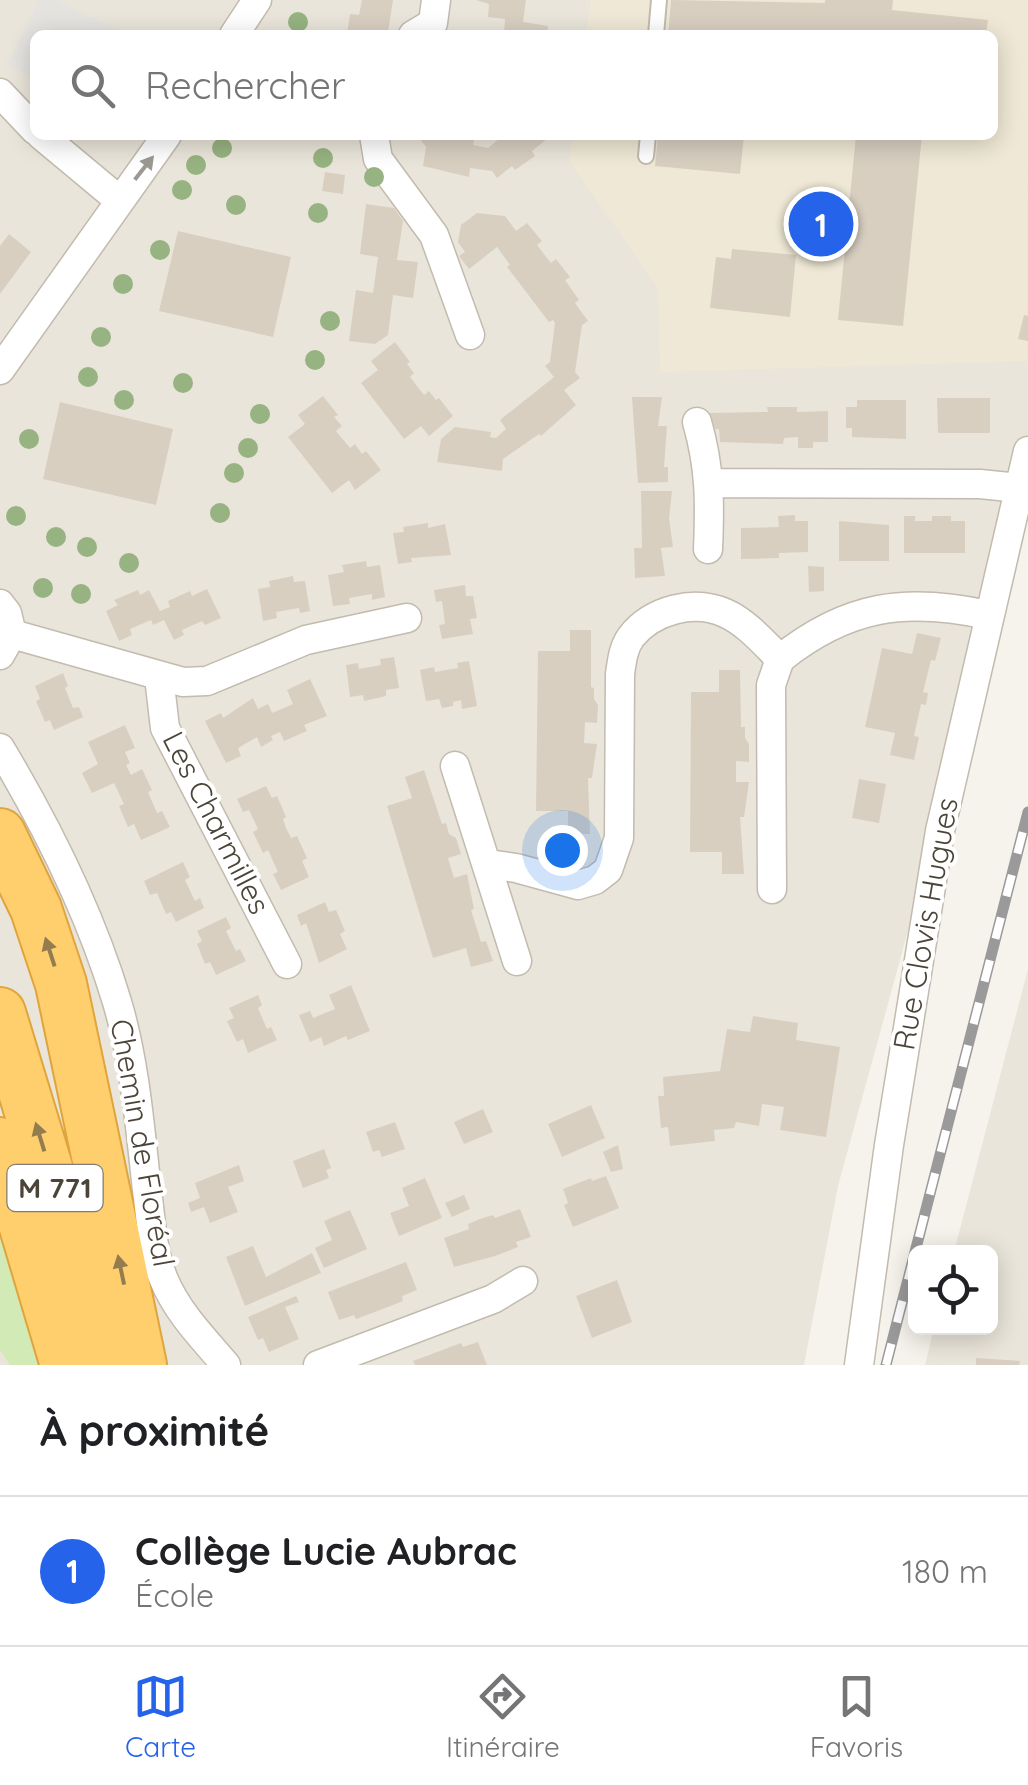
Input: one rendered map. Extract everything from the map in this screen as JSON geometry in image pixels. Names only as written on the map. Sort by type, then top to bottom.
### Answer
[{"type":"highway","points":[[0,834],[36,909],[61,984],[141,1365]]},
{"type":"highway","name":"M 771","points":[[0,1013],[106,1365]]},
{"type":"highway","name":"M 771","points":[[0,1143],[66,1365]]},
{"type":"street","points":[[237,30],[257,0]]},
{"type":"street","points":[[0,93],[30,125]]},
{"type":"street","points":[[47,140],[118,200]]},
{"type":"street","points":[[0,370],[163,140]]},
{"type":"street","points":[[375,140],[378,159],[434,235],[470,335]]},
{"type":"street","points":[[697,422],[708,458],[708,549]]},
{"type":"street","name":"Rue Clovis Hugues","points":[[859,1365],[921,932],[988,615],[1028,451]]},
{"type":"street","points":[[710,483],[980,484],[1019,488]]},
{"type":"street","points":[[0,604],[8,613],[6,645]]},
{"type":"street","points":[[772,889],[770,685],[780,658],[838,621],[863,612],[920,605],[988,615]]},
{"type":"street","points":[[488,864],[578,885],[595,880],[608,870],[619,838],[620,674],[632,637],[650,620],[669,610],[688,607],[725,612],[780,658]]},
{"type":"street","name":"Les Charmilles","points":[[6,645],[159,678],[207,681],[306,640],[407,618]]},
{"type":"street","name":"Les Charmilles","points":[[159,678],[165,728],[287,964]]},
{"type":"street","name":"Chemin de Floréal","points":[[0,748],[71,878],[118,1004],[138,1107],[155,1251],[163,1277],[178,1308],[226,1365]]},
{"type":"street","points":[[455,766],[517,961]]},
{"type":"street","points":[[318,1365],[492,1298],[523,1281]]},
{"type":"lane","points":[[656,30],[659,0]]},
{"type":"lane","points":[[646,156],[648,140]]},
{"type":"shaded area","points":[[0,0],[1028,0],[1028,493],[838,1186],[804,1365],[0,1365]]},
{"type":"shaded area","points":[[39,0],[56,0],[118,30],[30,30],[30,76],[7,64]]},
{"type":"shaded area","points":[[591,0],[1028,0],[1027,361],[660,372],[658,288],[569,160],[572,140],[998,140],[998,30],[587,30]]},
{"type":"shaded area","points":[[1028,969],[1028,1365],[925,1365],[932,1335],[998,1335],[998,1245],[956,1245]]},
{"type":"green space","points":[[0,1211],[44,1365],[10,1365],[0,1350]]},
{"type":"building","points":[[362,0],[393,0],[388,30],[348,30],[350,14],[359,15]]},
{"type":"building","points":[[476,0],[526,0],[523,22],[548,26],[548,30],[504,30],[505,19],[488,17],[489,4]]},
{"type":"building","points":[[671,0],[893,0],[892,10],[988,20],[987,30],[668,30]]},
{"type":"building","points":[[421,140],[474,140],[473,145],[488,148],[498,140],[546,140],[532,151],[535,156],[497,178],[492,171],[470,168],[469,177],[423,166],[426,147]]},
{"type":"building","points":[[658,140],[743,140],[740,174],[655,166]]},
{"type":"building","points":[[856,140],[922,140],[903,326],[838,320]]},
{"type":"building","points":[[325,172],[345,175],[343,194],[322,191]]},
{"type":"building","points":[[366,204],[394,208],[403,221],[397,260],[418,262],[413,298],[393,295],[388,335],[375,344],[349,341],[356,290],[373,293],[378,257],[360,254]]},
{"type":"building","points":[[477,213],[505,216],[516,231],[527,223],[542,241],[537,245],[551,263],[556,259],[570,277],[565,280],[588,321],[582,325],[575,372],[580,378],[564,390],[576,405],[541,436],[503,459],[502,471],[437,462],[441,439],[455,427],[491,432],[490,437],[496,438],[506,429],[500,420],[554,377],[545,366],[550,362],[555,323],[549,322],[507,267],[510,265],[497,247],[469,269],[459,256],[465,252],[458,242],[461,225]]},
{"type":"building","points":[[178,231],[291,257],[273,337],[159,311]]},
{"type":"building","points":[[9,234],[31,252],[0,294],[0,246]]},
{"type":"building","points":[[732,249],[796,255],[790,317],[710,308],[716,257],[731,259]]},
{"type":"building","points":[[1024,315],[1028,316],[1028,341],[1018,339]]},
{"type":"building","points":[[395,342],[410,362],[407,364],[414,373],[410,377],[424,395],[429,391],[436,400],[439,398],[453,416],[429,436],[421,426],[404,439],[361,383],[378,370],[371,361]]},
{"type":"building","points":[[323,396],[338,415],[334,417],[342,426],[336,431],[350,448],[355,444],[362,454],[366,451],[381,470],[355,490],[349,480],[332,493],[288,437],[305,424],[298,415]]},
{"type":"building","points":[[632,397],[662,397],[658,426],[667,426],[664,467],[668,467],[668,482],[638,483]]},
{"type":"building","points":[[937,398],[990,398],[990,433],[938,433]]},
{"type":"building","points":[[857,400],[906,400],[906,439],[852,437],[852,428],[846,428],[846,407],[857,407]]},
{"type":"building","points":[[60,402],[173,429],[156,505],[43,479]]},
{"type":"building","points":[[767,407],[797,407],[797,412],[828,411],[828,442],[798,448],[798,437],[784,438],[783,444],[720,442],[719,429],[715,429],[710,413],[768,412]]},
{"type":"building","points":[[641,491],[672,491],[669,518],[673,547],[661,548],[665,576],[635,578],[634,548],[642,548]]},
{"type":"building","points":[[795,515],[795,521],[808,521],[808,552],[741,559],[741,528],[779,527],[778,516]]},
{"type":"building","points":[[904,516],[915,516],[915,521],[951,516],[951,521],[965,521],[965,553],[904,553]]},
{"type":"building","points":[[839,521],[889,525],[889,561],[839,561]]},
{"type":"building","points":[[428,523],[428,528],[445,524],[451,555],[411,558],[412,562],[398,564],[393,533],[404,532],[403,527]]},
{"type":"building","points":[[366,561],[367,567],[380,565],[385,597],[372,600],[372,594],[349,598],[350,604],[333,606],[328,575],[344,572],[342,565]]},
{"type":"building","points":[[808,566],[824,567],[824,591],[809,592]]},
{"type":"building","points":[[293,576],[294,582],[305,581],[310,611],[300,613],[299,608],[276,612],[277,618],[263,621],[258,589],[270,587],[269,581]]},
{"type":"building","points":[[465,585],[466,596],[473,596],[477,618],[470,619],[473,634],[442,639],[442,601],[436,602],[434,590]]},
{"type":"building","points":[[207,589],[221,618],[182,630],[184,635],[174,640],[164,620],[153,625],[151,620],[130,629],[132,635],[119,641],[106,611],[118,605],[114,600],[138,590],[140,595],[149,590],[160,611],[170,607],[168,601],[190,591],[192,596]]},
{"type":"building","points":[[570,630],[591,630],[591,687],[598,705],[597,723],[585,722],[584,743],[597,744],[592,778],[588,778],[590,834],[568,834],[568,811],[536,811],[538,651],[570,651]]},
{"type":"building","points":[[917,633],[941,638],[923,692],[928,693],[926,705],[921,704],[914,736],[919,737],[914,760],[890,755],[895,733],[865,727],[882,648],[912,654]]},
{"type":"building","points":[[394,657],[399,688],[364,701],[363,695],[350,697],[346,665],[358,663],[359,669],[381,665],[380,659]]},
{"type":"building","points":[[469,661],[477,706],[462,709],[461,700],[442,708],[439,699],[426,701],[420,670],[458,668],[457,663]]},
{"type":"building","points":[[719,670],[740,670],[741,727],[745,727],[749,744],[749,762],[736,761],[736,782],[749,782],[744,817],[740,817],[744,874],[722,874],[722,852],[690,852],[691,692],[719,692]]},
{"type":"building","points":[[63,673],[73,708],[79,707],[83,717],[54,730],[50,720],[45,722],[36,701],[40,699],[35,686]]},
{"type":"building","points":[[310,679],[327,716],[304,725],[307,731],[284,741],[280,732],[261,747],[257,737],[238,748],[241,756],[226,763],[205,721],[221,713],[223,718],[253,698],[258,709],[268,704],[272,713],[293,704],[287,690]]},
{"type":"building","points":[[125,725],[135,748],[125,752],[130,763],[126,765],[131,775],[142,769],[157,813],[162,811],[170,827],[141,840],[134,824],[128,827],[119,806],[124,804],[114,783],[92,793],[82,773],[98,764],[88,742]]},
{"type":"building","points":[[424,770],[442,824],[446,823],[449,834],[456,838],[461,854],[448,858],[454,878],[467,874],[474,909],[471,910],[481,942],[486,941],[493,961],[471,967],[466,948],[433,958],[387,806],[412,798],[405,777]]},
{"type":"building","points":[[859,779],[886,784],[879,823],[852,818]]},
{"type":"building","points":[[266,786],[272,798],[277,796],[286,828],[291,838],[297,836],[307,858],[302,861],[309,877],[281,890],[268,850],[263,853],[253,832],[258,829],[249,810],[243,812],[237,799]]},
{"type":"building","points":[[183,862],[190,877],[185,880],[195,901],[200,898],[204,908],[176,922],[171,912],[166,914],[157,893],[150,895],[144,881]]},
{"type":"building","points":[[325,902],[329,912],[336,910],[347,949],[319,963],[306,923],[301,926],[297,915]]},
{"type":"building","points":[[226,917],[231,928],[226,931],[246,961],[216,975],[210,962],[205,964],[197,944],[202,941],[197,931]]},
{"type":"building","points":[[351,985],[370,1031],[324,1046],[321,1037],[310,1042],[299,1015],[310,1011],[313,1018],[335,1009],[329,995]]},
{"type":"building","points":[[258,995],[262,1005],[258,1008],[277,1040],[248,1053],[243,1039],[237,1042],[227,1021],[234,1018],[229,1008]]},
{"type":"building","points":[[753,1016],[798,1023],[796,1040],[840,1047],[826,1137],[780,1130],[784,1107],[762,1104],[759,1126],[736,1122],[734,1128],[714,1130],[715,1141],[670,1146],[668,1127],[661,1128],[658,1096],[664,1096],[663,1077],[720,1071],[727,1029],[750,1032]]},
{"type":"building","points":[[591,1105],[605,1138],[562,1157],[548,1124]]},
{"type":"building","points":[[483,1109],[493,1132],[464,1144],[454,1122]]},
{"type":"building","points":[[395,1122],[405,1149],[382,1157],[379,1150],[373,1152],[366,1132]]},
{"type":"building","points":[[618,1145],[623,1169],[611,1172],[603,1152]]},
{"type":"building","points":[[324,1149],[331,1168],[326,1170],[329,1178],[303,1188],[293,1161]]},
{"type":"building","points":[[239,1165],[244,1181],[228,1187],[238,1212],[210,1223],[204,1207],[191,1212],[188,1203],[200,1198],[195,1183]]},
{"type":"building","points":[[606,1176],[619,1208],[573,1227],[564,1205],[568,1203],[563,1189]]},
{"type":"building","points":[[425,1178],[442,1218],[399,1236],[390,1213],[409,1206],[402,1188]]},
{"type":"building","points":[[464,1195],[470,1209],[452,1217],[445,1203]]},
{"type":"building","points":[[520,1209],[531,1237],[495,1256],[454,1267],[444,1238],[469,1229],[468,1224],[480,1219]]},
{"type":"building","points":[[350,1210],[367,1249],[324,1268],[315,1248],[332,1240],[324,1221]]},
{"type":"building","points":[[253,1246],[266,1277],[312,1253],[321,1273],[245,1306],[226,1257]]},
{"type":"building","points":[[406,1262],[417,1290],[402,1296],[403,1301],[380,1310],[356,1319],[354,1315],[339,1320],[328,1292]]},
{"type":"building","points":[[617,1280],[632,1322],[592,1338],[576,1296]]},
{"type":"building","points":[[296,1296],[299,1302],[285,1307],[299,1339],[269,1352],[263,1338],[258,1340],[248,1317]]},
{"type":"building","points":[[478,1342],[487,1365],[415,1365],[413,1361],[461,1343],[463,1347]]},
{"type":"building","points":[[976,1358],[1020,1361],[1019,1365],[976,1365]]},
{"type":"railway","points":[[886,1365],[1028,812]]},
{"type":"place","name":"Collège Lucie Aubrac","points":[[821,224]]}]
